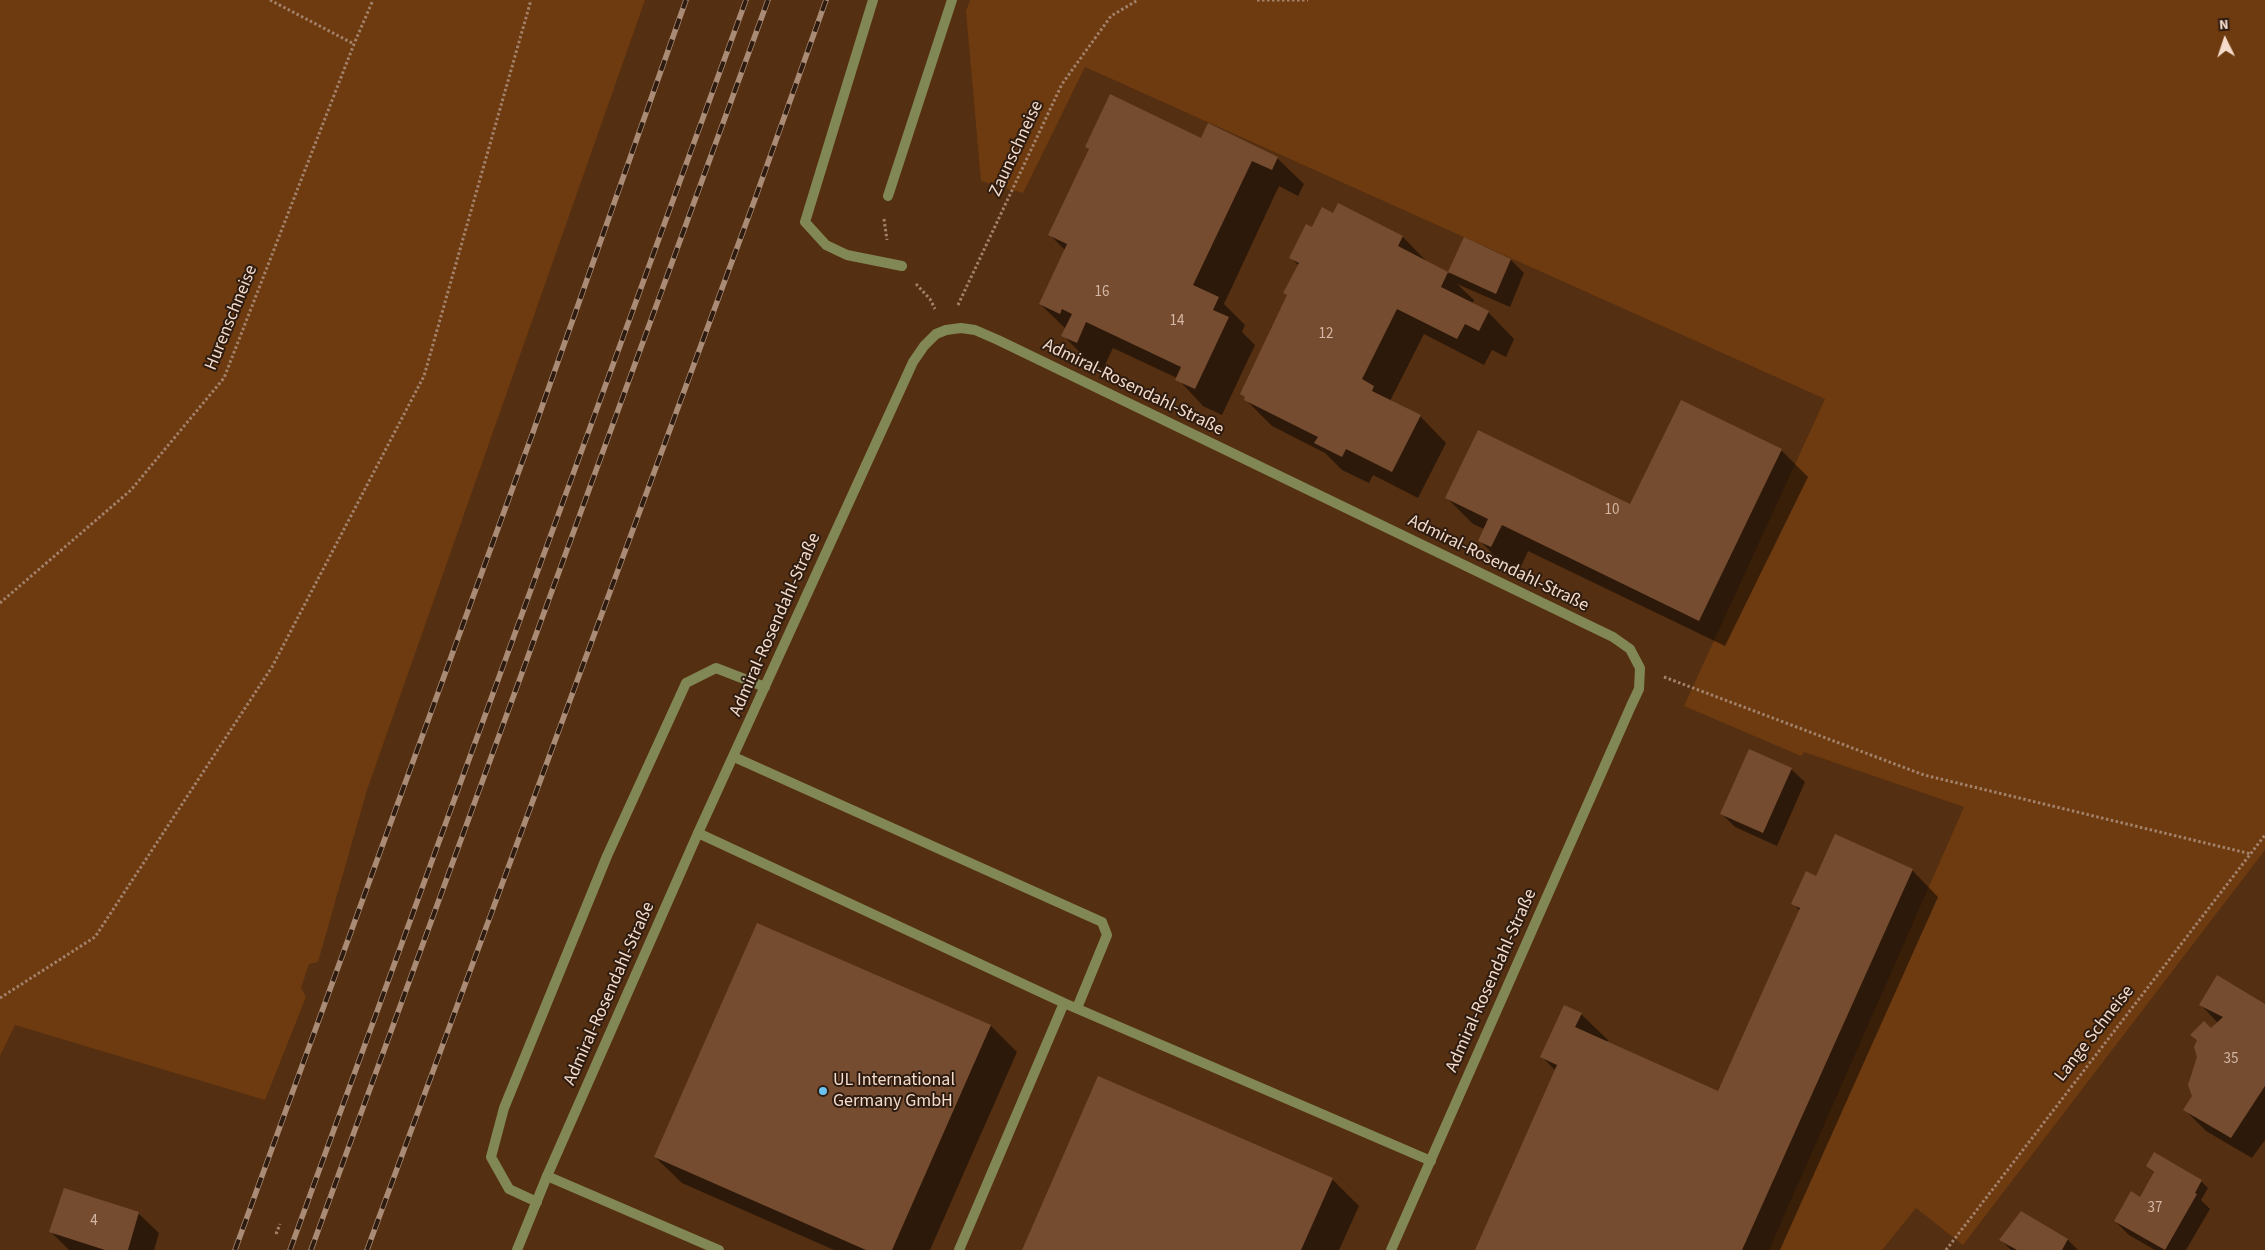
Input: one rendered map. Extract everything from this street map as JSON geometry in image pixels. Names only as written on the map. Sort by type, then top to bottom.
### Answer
[{"type":"street","points":[[873,0],[805,222],[826,245],[846,254],[902,266]]},
{"type":"street","points":[[888,196],[952,0]]},
{"type":"street","name":"Admiral-Rosendahl-Straße","points":[[517,1250],[547,1176],[698,833],[913,362],[924,346],[936,334],[946,330],[962,328],[975,330],[998,340],[1613,637],[1630,649],[1640,668],[1639,689],[1632,706],[1391,1250]]},
{"type":"street","points":[[537,1202],[509,1189],[491,1157],[504,1108],[607,856],[686,683],[716,668],[766,687]]},
{"type":"street","points":[[734,757],[1102,922],[1107,935],[1077,1008]]},
{"type":"street","points":[[698,833],[1064,1003],[1431,1161]]},
{"type":"street","points":[[959,1250],[1064,1003]]},
{"type":"street","points":[[547,1176],[719,1250]]},
{"type":"path","points":[[270,0],[354,44]]},
{"type":"path","name":"Hurenschneise","points":[[0,603],[132,490],[224,378],[354,44],[373,0]]},
{"type":"path","points":[[0,998],[95,937],[272,667],[424,376],[531,0]]},
{"type":"path","points":[[1130,4],[1132,0]]},
{"type":"path","name":"Zaunschneise","points":[[946,330],[1062,84],[1111,16],[1138,0]]},
{"type":"path","points":[[1257,0],[1308,0]]},
{"type":"path","points":[[1640,668],[1924,775],[2251,854]]},
{"type":"path","name":"Lange Schneise","points":[[1946,1250],[2265,835]]},
{"type":"path","points":[[276,1234],[280,1224]]},
{"type":"shaded area","points":[[0,0],[645,0],[367,790],[318,962],[309,964],[301,988],[306,997],[265,1100],[15,1025],[0,1056]]},
{"type":"shaded area","points":[[970,0],[2265,0],[2265,850],[1963,1245],[1916,1208],[1882,1250],[1769,1250],[1964,807],[1804,752],[1801,756],[1684,706],[1825,399],[1085,67],[1023,193],[981,181],[966,11]]},
{"type":"building","points":[[1110,94],[1201,138],[1208,123],[1278,157],[1272,170],[1252,161],[1193,285],[1219,297],[1213,310],[1229,317],[1195,389],[1175,380],[1181,367],[1086,322],[1077,343],[1061,336],[1072,314],[1062,309],[1060,314],[1039,304],[1067,244],[1048,235],[1089,149],[1085,147]]},
{"type":"building","points":[[1338,203],[1403,236],[1398,246],[1448,272],[1441,287],[1489,311],[1479,331],[1465,324],[1457,339],[1397,309],[1362,379],[1374,386],[1372,391],[1421,415],[1392,472],[1346,449],[1342,457],[1314,443],[1318,437],[1244,400],[1245,397],[1240,394],[1287,295],[1283,293],[1299,263],[1289,258],[1306,224],[1312,227],[1322,207],[1333,213]]},
{"type":"building","points":[[1464,237],[1511,259],[1496,294],[1448,272]]},
{"type":"building","points":[[1681,400],[1782,449],[1699,621],[1502,525],[1491,547],[1478,541],[1488,519],[1445,498],[1478,430],[1630,504]]},
{"type":"building","points":[[1749,749],[1792,768],[1763,833],[1720,814]]},
{"type":"building","points":[[1835,834],[1913,869],[1742,1250],[1475,1250],[1557,1065],[1540,1057],[1564,1005],[1582,1013],[1575,1027],[1718,1091],[1800,908],[1791,904],[1806,871],[1816,876]]},
{"type":"building","name":"UL International Germany GmbH","points":[[757,923],[991,1025],[892,1250],[866,1250],[654,1157]]},
{"type":"building","points":[[2217,975],[2265,1004],[2265,1086],[2231,1138],[2183,1110],[2192,1096],[2188,1085],[2197,1057],[2194,1047],[2197,1040],[2190,1035],[2204,1021],[2211,1028],[2223,1017],[2199,1005]]},
{"type":"building","points":[[1098,1076],[1333,1178],[1301,1250],[1022,1250]]},
{"type":"building","points":[[2154,1152],[2202,1180],[2195,1193],[2197,1194],[2165,1250],[2114,1221],[2131,1191],[2140,1197],[2154,1172],[2146,1166]]},
{"type":"building","points":[[64,1188],[139,1212],[128,1250],[105,1250],[49,1232]]},
{"type":"building","points":[[2021,1211],[2068,1239],[2062,1250],[2017,1250],[1999,1240]]},
{"type":"railway","points":[[235,1250],[532,435],[686,0]]},
{"type":"railway","points":[[290,1250],[746,0]]},
{"type":"railway","points":[[311,1250],[768,0]]},
{"type":"railway","points":[[367,1250],[755,199],[826,0]]},
{"type":"place","name":"UL International Germany GmbH","points":[[823,1091]]}]
